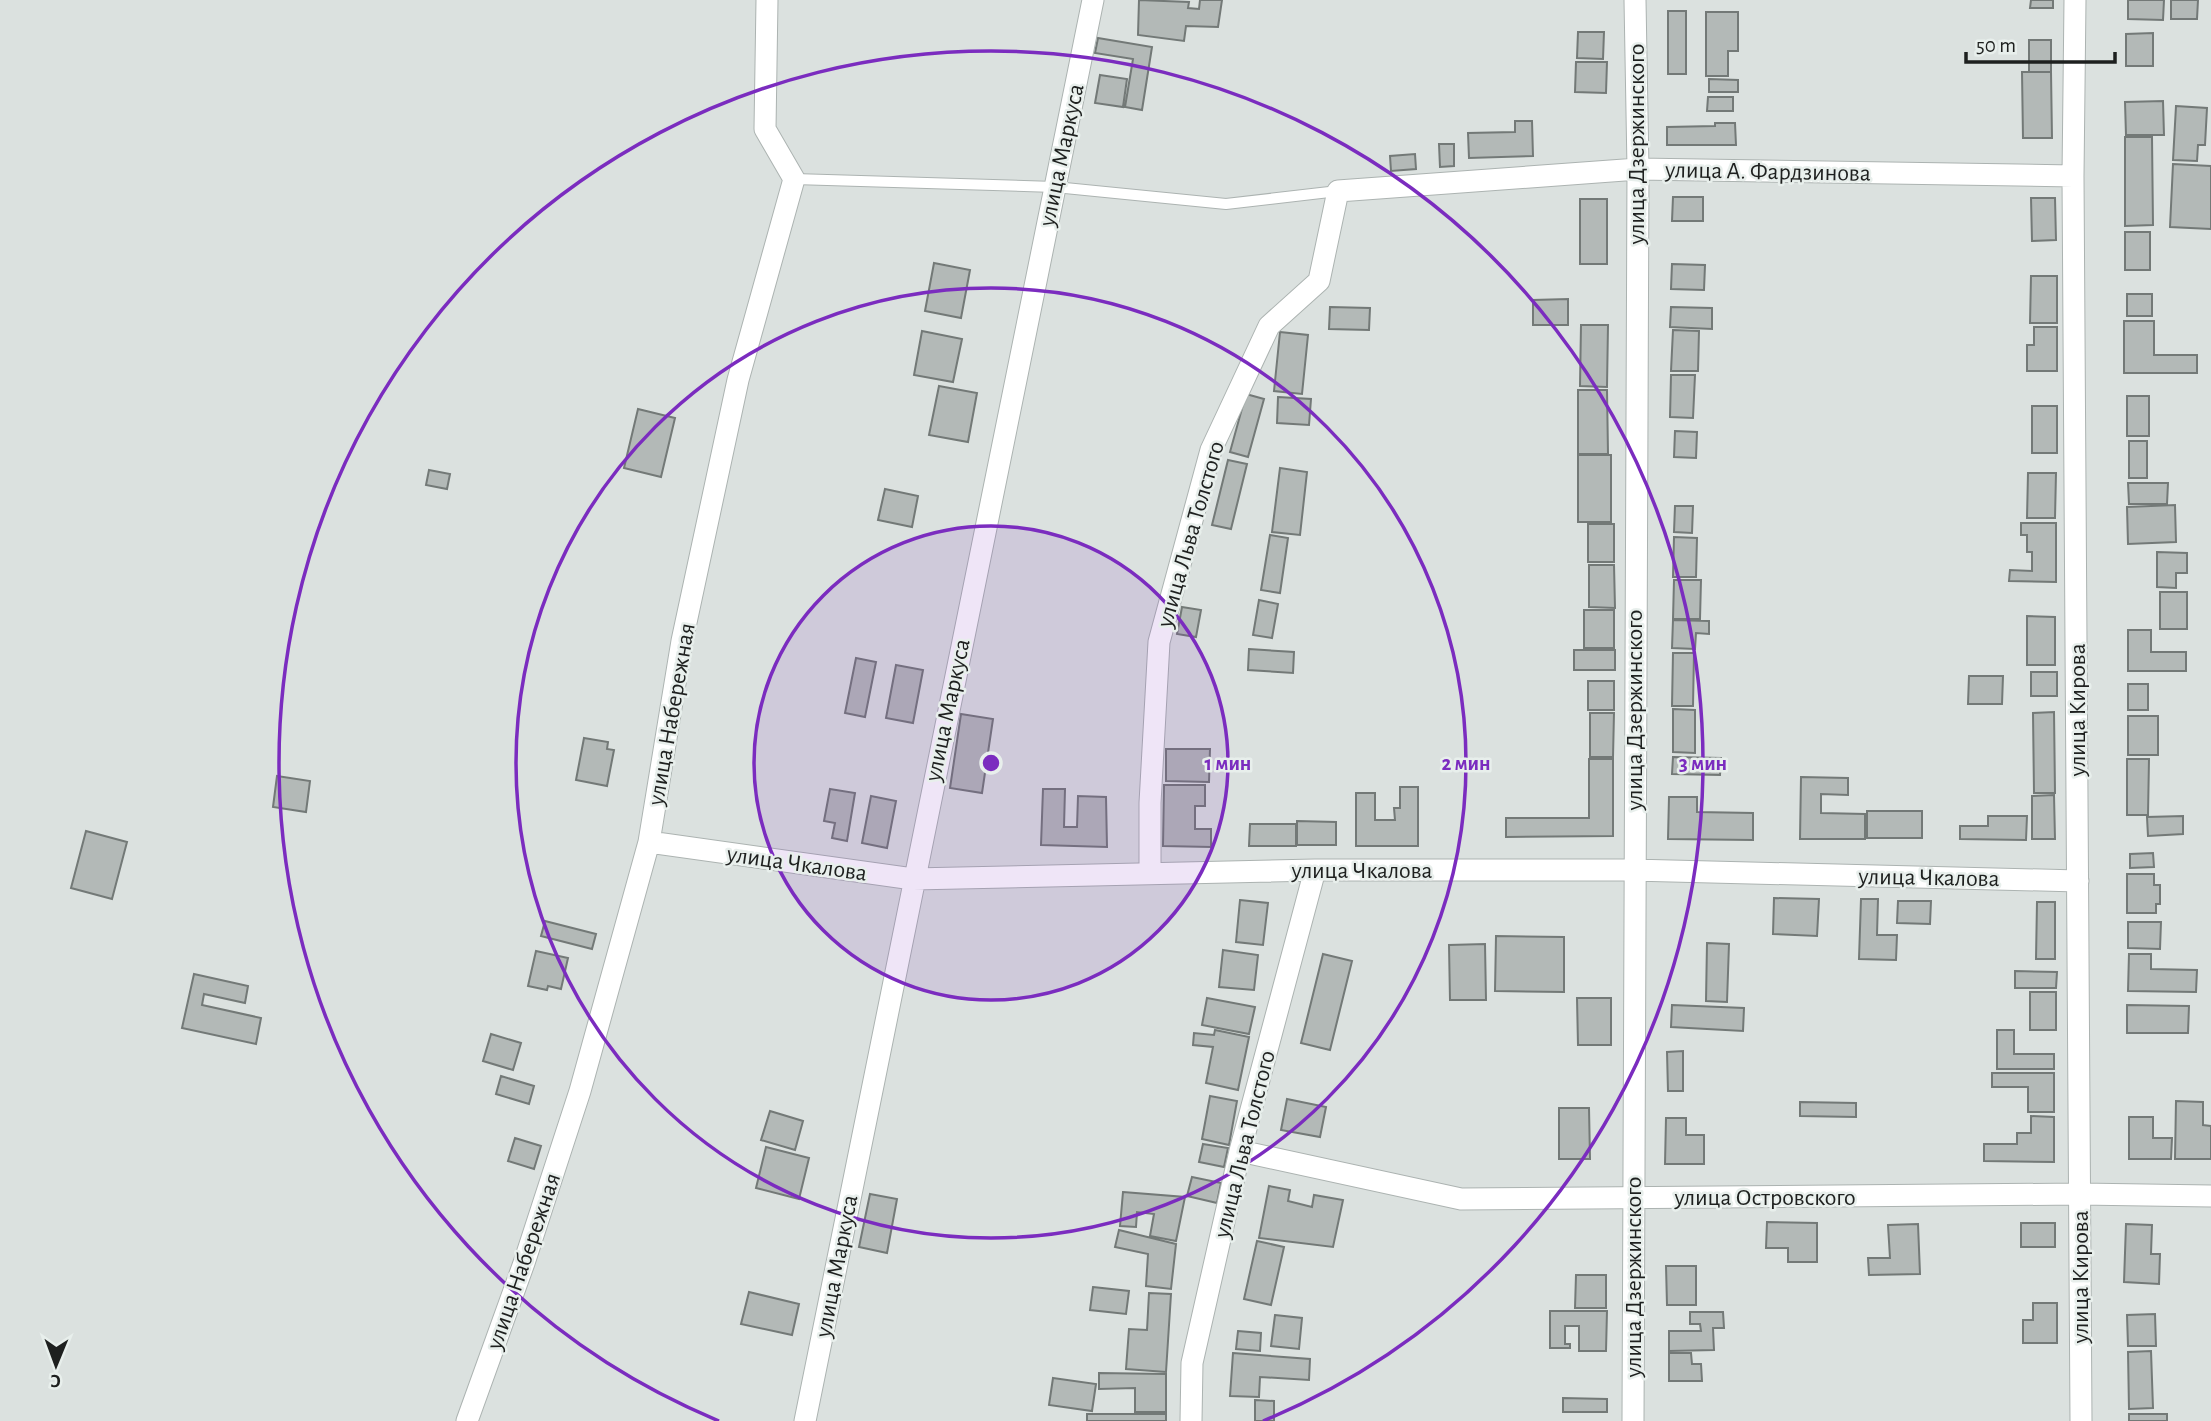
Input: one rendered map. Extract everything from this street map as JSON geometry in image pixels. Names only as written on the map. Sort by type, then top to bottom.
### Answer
[{"type":"street","points":[[767,0],[765,129],[794,179]]},
{"type":"street","name":"улица Маркуса","points":[[805,1421],[1093,0]]},
{"type":"street","name":"улица Дзержинского","points":[[1633,1421],[1632,870],[1638,169],[1635,0]]},
{"type":"street","name":"улица Кирова","points":[[2075,0],[2073,176],[2081,1421]]},
{"type":"street","name":"улица А. Фардзинова","points":[[1339,191],[1638,169],[2073,176]]},
{"type":"street","name":"улица Набережная","points":[[467,1421],[524,1263],[580,1091],[649,842],[682,641],[738,380],[794,179]]},
{"type":"street","name":"улица Льва Толстого","points":[[1150,872],[1150,803],[1159,642],[1211,450],[1269,326],[1320,281],[1339,191]]},
{"type":"street","name":"улица Чкалова","points":[[649,842],[913,879],[1150,872],[1632,870],[2078,881]]},
{"type":"street","name":"улица Льва Толстого","points":[[1191,1421],[1192,1363],[1240,1150],[1315,870]]},
{"type":"street","name":"улица Островского","points":[[1240,1150],[1461,1199],[2080,1194],[2211,1196]]},
{"type":"lane","points":[[794,179],[1055,187],[1226,204],[1339,191]]},
{"type":"building","points":[[1139,0],[1189,2],[1188,8],[1199,9],[1200,0],[1222,0],[1218,27],[1186,26],[1184,41],[1138,35]]},
{"type":"building","points":[[2031,0],[2053,0],[2053,8],[2030,8]]},
{"type":"building","points":[[2128,0],[2164,0],[2163,20],[2128,19]]},
{"type":"building","points":[[2171,0],[2198,0],[2197,19],[2171,19]]},
{"type":"building","points":[[1668,11],[1686,11],[1686,74],[1668,74]]},
{"type":"building","points":[[1706,12],[1738,12],[1738,51],[1728,51],[1728,76],[1706,76]]},
{"type":"building","points":[[1578,32],[1604,32],[1603,59],[1577,58]]},
{"type":"building","points":[[2153,33],[2153,66],[2126,66],[2126,34]]},
{"type":"building","points":[[1098,38],[1152,47],[1142,110],[1125,107],[1133,59],[1095,53]]},
{"type":"building","points":[[2029,40],[2051,40],[2051,72],[2029,72]]},
{"type":"building","points":[[1576,62],[1607,62],[1606,93],[1575,92]]},
{"type":"building","points":[[2022,72],[2051,72],[2052,138],[2023,138]]},
{"type":"building","points":[[1100,75],[1127,79],[1123,107],[1095,103]]},
{"type":"building","points":[[1709,79],[1738,80],[1738,92],[1709,92]]},
{"type":"building","points":[[1708,97],[1733,97],[1733,111],[1707,111]]},
{"type":"building","points":[[2163,101],[2164,135],[2126,135],[2125,102]]},
{"type":"building","points":[[2176,106],[2207,108],[2205,145],[2198,145],[2197,161],[2173,160]]},
{"type":"building","points":[[1515,121],[1532,121],[1533,156],[1469,158],[1468,133],[1515,132]]},
{"type":"building","points":[[1715,123],[1735,123],[1736,145],[1667,145],[1667,127],[1715,126]]},
{"type":"building","points":[[2125,137],[2152,137],[2153,225],[2125,226]]},
{"type":"building","points":[[1439,144],[1454,144],[1454,166],[1440,167]]},
{"type":"building","points":[[1415,154],[1416,169],[1391,171],[1390,156]]},
{"type":"building","points":[[2173,164],[2211,166],[2211,229],[2170,227]]},
{"type":"building","points":[[1673,197],[1703,197],[1703,221],[1672,221]]},
{"type":"building","points":[[2031,198],[2055,198],[2056,240],[2032,241]]},
{"type":"building","points":[[1580,199],[1607,199],[1607,264],[1580,264]]},
{"type":"building","points":[[2125,232],[2150,232],[2150,270],[2125,270]]},
{"type":"building","points":[[934,263],[970,270],[961,318],[925,311]]},
{"type":"building","points":[[1672,264],[1705,265],[1704,290],[1671,289]]},
{"type":"building","points":[[2031,276],[2057,276],[2057,323],[2030,323]]},
{"type":"building","points":[[2127,294],[2152,294],[2152,316],[2127,316]]},
{"type":"building","points":[[1568,299],[1568,325],[1533,325],[1533,300]]},
{"type":"building","points":[[1330,307],[1370,308],[1369,330],[1329,329]]},
{"type":"building","points":[[1671,307],[1712,308],[1712,329],[1670,327]]},
{"type":"building","points":[[2124,321],[2154,321],[2154,355],[2197,355],[2197,373],[2124,373]]},
{"type":"building","points":[[1581,325],[1608,325],[1607,387],[1580,386]]},
{"type":"building","points":[[2034,327],[2057,327],[2057,371],[2027,371],[2027,345],[2034,345]]},
{"type":"building","points":[[1673,330],[1699,331],[1698,371],[1671,371]]},
{"type":"building","points":[[922,331],[962,339],[953,382],[914,375]]},
{"type":"building","points":[[1280,332],[1308,335],[1302,394],[1274,391]]},
{"type":"building","points":[[1671,375],[1695,375],[1693,418],[1670,417]]},
{"type":"building","points":[[939,386],[977,393],[968,442],[929,435]]},
{"type":"building","points":[[1578,390],[1607,390],[1608,454],[1578,454]]},
{"type":"building","points":[[1246,394],[1264,399],[1248,457],[1230,452]]},
{"type":"building","points":[[2127,396],[2149,396],[2149,436],[2127,436]]},
{"type":"building","points":[[1278,397],[1311,399],[1309,425],[1277,423]]},
{"type":"building","points":[[2032,406],[2057,406],[2057,453],[2032,453]]},
{"type":"building","points":[[638,409],[675,418],[661,477],[624,468]]},
{"type":"building","points":[[1675,431],[1697,432],[1696,458],[1674,457]]},
{"type":"building","points":[[2129,441],[2147,441],[2147,478],[2129,478]]},
{"type":"building","points":[[1578,455],[1611,455],[1611,522],[1578,522]]},
{"type":"building","points":[[1228,460],[1247,464],[1231,529],[1212,525]]},
{"type":"building","points":[[1280,468],[1307,472],[1300,535],[1272,532]]},
{"type":"building","points":[[429,470],[450,474],[447,489],[426,485]]},
{"type":"building","points":[[2028,473],[2056,473],[2055,518],[2027,518]]},
{"type":"building","points":[[2128,483],[2168,483],[2167,504],[2129,504]]},
{"type":"building","points":[[885,489],[918,496],[912,527],[878,520]]},
{"type":"building","points":[[2175,505],[2176,542],[2128,544],[2127,507]]},
{"type":"building","points":[[1675,506],[1693,506],[1692,533],[1674,532]]},
{"type":"building","points":[[2021,523],[2056,523],[2056,582],[2009,581],[2010,570],[2032,571],[2032,552],[2027,552],[2027,535],[2021,535]]},
{"type":"building","points":[[1588,524],[1614,524],[1614,562],[1588,562]]},
{"type":"building","points":[[1270,535],[1288,538],[1280,593],[1261,590]]},
{"type":"building","points":[[1674,537],[1697,538],[1696,577],[1673,577]]},
{"type":"building","points":[[2157,552],[2187,553],[2187,573],[2176,573],[2176,588],[2157,587]]},
{"type":"building","points":[[1589,565],[1614,565],[1615,608],[1589,607]]},
{"type":"building","points":[[1674,580],[1701,580],[1700,619],[1673,619]]},
{"type":"building","points":[[2160,592],[2187,592],[2187,629],[2160,629]]},
{"type":"building","points":[[1259,600],[1278,604],[1272,638],[1253,635]]},
{"type":"building","points":[[1182,607],[1201,610],[1196,637],[1177,634]]},
{"type":"building","points":[[1584,610],[1614,610],[1614,648],[1584,648]]},
{"type":"building","points":[[2027,616],[2055,617],[2055,665],[2027,665]]},
{"type":"building","points":[[1673,620],[1709,621],[1709,634],[1696,633],[1695,649],[1672,648]]},
{"type":"building","points":[[2128,630],[2151,630],[2151,652],[2186,652],[2186,671],[2128,671]]},
{"type":"building","points":[[1249,649],[1294,652],[1293,673],[1248,670]]},
{"type":"building","points":[[1574,650],[1615,650],[1615,670],[1574,670]]},
{"type":"building","points":[[1673,653],[1694,653],[1693,706],[1672,706]]},
{"type":"building","points":[[856,658],[876,662],[865,717],[845,713]]},
{"type":"building","points":[[896,665],[923,670],[913,723],[886,718]]},
{"type":"building","points":[[2031,672],[2057,672],[2057,696],[2031,696]]},
{"type":"building","points":[[1969,676],[2003,676],[2002,704],[1968,704]]},
{"type":"building","points":[[1588,681],[1614,681],[1614,710],[1588,710]]},
{"type":"building","points":[[2128,684],[2148,684],[2148,710],[2128,710]]},
{"type":"building","points":[[1673,709],[1695,710],[1695,753],[1673,752]]},
{"type":"building","points":[[2054,712],[2055,793],[2034,793],[2033,713]]},
{"type":"building","points":[[1590,713],[1614,713],[1613,757],[1590,757]]},
{"type":"building","points":[[961,714],[993,719],[982,793],[950,788]]},
{"type":"building","points":[[2128,716],[2158,716],[2158,755],[2128,755]]},
{"type":"building","points":[[584,738],[608,742],[607,749],[614,750],[607,786],[576,780]]},
{"type":"building","points":[[1166,749],[1210,749],[1209,782],[1166,781]]},
{"type":"building","points":[[1673,757],[1721,758],[1720,775],[1672,774]]},
{"type":"building","points":[[1589,759],[1613,759],[1613,836],[1506,837],[1506,818],[1589,818]]},
{"type":"building","points":[[2127,759],[2149,759],[2148,815],[2127,815]]},
{"type":"building","points":[[277,776],[310,781],[306,812],[273,807]]},
{"type":"building","points":[[1801,777],[1848,778],[1848,795],[1821,794],[1821,813],[1865,814],[1865,839],[1800,839]]},
{"type":"building","points":[[1164,785],[1205,785],[1205,806],[1195,806],[1195,829],[1211,829],[1211,847],[1163,846]]},
{"type":"building","points":[[1400,787],[1418,787],[1418,846],[1356,846],[1356,793],[1375,793],[1375,820],[1395,820],[1394,808],[1400,808]]},
{"type":"building","points":[[830,789],[855,793],[847,841],[832,838],[835,823],[824,821]]},
{"type":"building","points":[[1043,789],[1065,789],[1064,827],[1077,827],[1078,796],[1106,797],[1107,847],[1041,845]]},
{"type":"building","points":[[2054,795],[2055,839],[2032,839],[2032,796]]},
{"type":"building","points":[[871,796],[896,801],[887,848],[862,843]]},
{"type":"building","points":[[1669,797],[1697,797],[1697,812],[1753,813],[1753,840],[1668,839]]},
{"type":"building","points":[[1867,811],[1922,811],[1922,838],[1867,838]]},
{"type":"building","points":[[1988,816],[2027,816],[2026,840],[1960,839],[1960,826],[1988,826]]},
{"type":"building","points":[[2183,816],[2183,834],[2148,836],[2147,817]]},
{"type":"building","points":[[1297,821],[1336,822],[1336,845],[1297,845]]},
{"type":"building","points":[[1250,824],[1296,824],[1296,846],[1249,846]]},
{"type":"building","points":[[86,831],[127,842],[112,899],[71,888]]},
{"type":"building","points":[[2153,853],[2154,867],[2130,868],[2130,854]]},
{"type":"building","points":[[2127,874],[2154,874],[2154,885],[2160,885],[2160,904],[2156,904],[2156,913],[2127,913]]},
{"type":"building","points":[[1774,898],[1819,899],[1817,936],[1773,934]]},
{"type":"building","points":[[1861,899],[1878,899],[1877,935],[1897,935],[1896,960],[1859,959]]},
{"type":"building","points":[[1240,900],[1268,903],[1263,945],[1236,942]]},
{"type":"building","points":[[1898,901],[1931,901],[1930,924],[1897,923]]},
{"type":"building","points":[[2037,902],[2055,902],[2055,959],[2036,959]]},
{"type":"building","points":[[545,921],[596,934],[592,949],[541,936]]},
{"type":"building","points":[[2128,922],[2161,922],[2160,949],[2128,948]]},
{"type":"building","points":[[1496,936],[1564,937],[1564,992],[1495,991]]},
{"type":"building","points":[[1707,943],[1729,944],[1727,1002],[1706,1001]]},
{"type":"building","points":[[1485,944],[1486,1000],[1450,1000],[1449,945]]},
{"type":"building","points":[[1223,950],[1258,955],[1254,990],[1219,987]]},
{"type":"building","points":[[536,951],[568,958],[561,989],[548,986],[547,990],[528,986]]},
{"type":"building","points":[[1323,954],[1352,961],[1330,1050],[1301,1043]]},
{"type":"building","points":[[2129,954],[2151,954],[2151,969],[2197,970],[2196,992],[2128,991]]},
{"type":"building","points":[[2015,971],[2057,972],[2056,988],[2015,988]]},
{"type":"building","points":[[194,974],[248,986],[245,1003],[204,994],[202,1005],[261,1018],[256,1044],[182,1028]]},
{"type":"building","points":[[2030,992],[2056,992],[2056,1030],[2030,1030]]},
{"type":"building","points":[[1207,998],[1255,1007],[1249,1034],[1202,1025]]},
{"type":"building","points":[[1577,998],[1611,998],[1611,1045],[1578,1045]]},
{"type":"building","points":[[1672,1005],[1744,1008],[1743,1031],[1671,1027]]},
{"type":"building","points":[[2127,1005],[2189,1006],[2188,1033],[2127,1033]]},
{"type":"building","points":[[1215,1030],[1249,1037],[1238,1090],[1206,1083],[1213,1047],[1193,1045],[1194,1033],[1214,1035]]},
{"type":"building","points":[[1997,1030],[2014,1030],[2014,1054],[2054,1054],[2054,1069],[1997,1069]]},
{"type":"building","points":[[491,1034],[521,1043],[513,1070],[483,1061]]},
{"type":"building","points":[[1683,1051],[1683,1091],[1668,1091],[1667,1052]]},
{"type":"building","points":[[1992,1073],[2054,1073],[2054,1112],[2028,1112],[2028,1087],[1992,1087]]},
{"type":"building","points":[[501,1076],[534,1086],[529,1104],[496,1094]]},
{"type":"building","points":[[1210,1096],[1237,1101],[1229,1145],[1202,1139]]},
{"type":"building","points":[[1287,1099],[1326,1107],[1320,1137],[1281,1130]]},
{"type":"building","points":[[2176,1101],[2203,1102],[2203,1125],[2211,1126],[2211,1159],[2175,1159]]},
{"type":"building","points":[[1800,1102],[1856,1103],[1856,1117],[1800,1116]]},
{"type":"building","points":[[1559,1108],[1589,1108],[1590,1159],[1559,1159]]},
{"type":"building","points":[[770,1111],[803,1121],[795,1150],[761,1140]]},
{"type":"building","points":[[2031,1116],[2054,1117],[2054,1162],[1984,1161],[1984,1144],[2017,1144],[2017,1133],[2031,1133]]},
{"type":"building","points":[[2129,1117],[2153,1117],[2153,1138],[2172,1138],[2171,1159],[2129,1159]]},
{"type":"building","points":[[1666,1118],[1686,1118],[1686,1135],[1704,1135],[1704,1164],[1665,1164]]},
{"type":"building","points":[[515,1138],[541,1146],[534,1169],[508,1161]]},
{"type":"building","points":[[1203,1144],[1228,1148],[1224,1167],[1199,1162]]},
{"type":"building","points":[[766,1147],[809,1158],[799,1199],[756,1188]]},
{"type":"building","points":[[1192,1177],[1221,1183],[1217,1203],[1187,1196]]},
{"type":"building","points":[[1269,1186],[1290,1190],[1288,1201],[1312,1207],[1314,1195],[1343,1200],[1333,1247],[1259,1238]]},
{"type":"building","points":[[1123,1192],[1185,1197],[1176,1241],[1150,1236],[1154,1214],[1137,1212],[1136,1227],[1120,1226]]},
{"type":"building","points":[[870,1194],[897,1199],[887,1253],[859,1247]]},
{"type":"building","points":[[1767,1222],[1817,1223],[1817,1262],[1788,1262],[1788,1248],[1766,1248]]},
{"type":"building","points":[[2021,1223],[2055,1223],[2055,1247],[2021,1247]]},
{"type":"building","points":[[1918,1224],[1920,1274],[1869,1275],[1868,1258],[1890,1258],[1888,1225]]},
{"type":"building","points":[[2126,1224],[2152,1225],[2151,1254],[2160,1254],[2159,1284],[2124,1282]]},
{"type":"building","points":[[1119,1230],[1176,1244],[1171,1289],[1146,1286],[1148,1254],[1115,1247]]},
{"type":"building","points":[[1257,1241],[1284,1247],[1271,1305],[1244,1299]]},
{"type":"building","points":[[1666,1266],[1696,1266],[1696,1305],[1667,1305]]},
{"type":"building","points":[[1576,1275],[1606,1275],[1606,1308],[1575,1308]]},
{"type":"building","points":[[1093,1287],[1129,1291],[1126,1314],[1090,1310]]},
{"type":"building","points":[[749,1292],[799,1304],[792,1335],[741,1324]]},
{"type":"building","points":[[1149,1293],[1171,1294],[1166,1372],[1126,1369],[1129,1329],[1147,1330]]},
{"type":"building","points":[[2033,1303],[2057,1303],[2057,1343],[2023,1343],[2023,1320],[2033,1320]]},
{"type":"building","points":[[1550,1311],[1607,1311],[1606,1351],[1579,1351],[1579,1326],[1565,1326],[1565,1344],[1570,1344],[1570,1348],[1550,1348]]},
{"type":"building","points":[[1690,1312],[1723,1312],[1724,1328],[1713,1328],[1714,1350],[1669,1351],[1669,1331],[1701,1331],[1700,1324],[1690,1324]]},
{"type":"building","points":[[2155,1314],[2156,1346],[2128,1346],[2127,1315]]},
{"type":"building","points":[[1275,1315],[1302,1318],[1299,1349],[1271,1346]]},
{"type":"building","points":[[1238,1331],[1261,1333],[1260,1351],[1236,1349]]},
{"type":"building","points":[[2151,1351],[2153,1408],[2129,1409],[2128,1352]]},
{"type":"building","points":[[1233,1353],[1310,1359],[1309,1380],[1260,1377],[1259,1397],[1230,1396]]},
{"type":"building","points":[[1669,1353],[1691,1353],[1692,1364],[1701,1364],[1702,1381],[1669,1381]]},
{"type":"building","points":[[1099,1373],[1166,1374],[1166,1412],[1135,1412],[1135,1388],[1099,1389]]},
{"type":"building","points":[[1053,1378],[1096,1384],[1092,1411],[1049,1405]]},
{"type":"building","points":[[1563,1398],[1607,1399],[1607,1412],[1563,1412]]},
{"type":"building","points":[[1255,1400],[1274,1401],[1274,1421],[1255,1421]]},
{"type":"building","points":[[1087,1414],[1166,1414],[1166,1421],[1087,1421]]},
{"type":"building","points":[[2129,1414],[2167,1414],[2167,1421],[2129,1421]]}]
